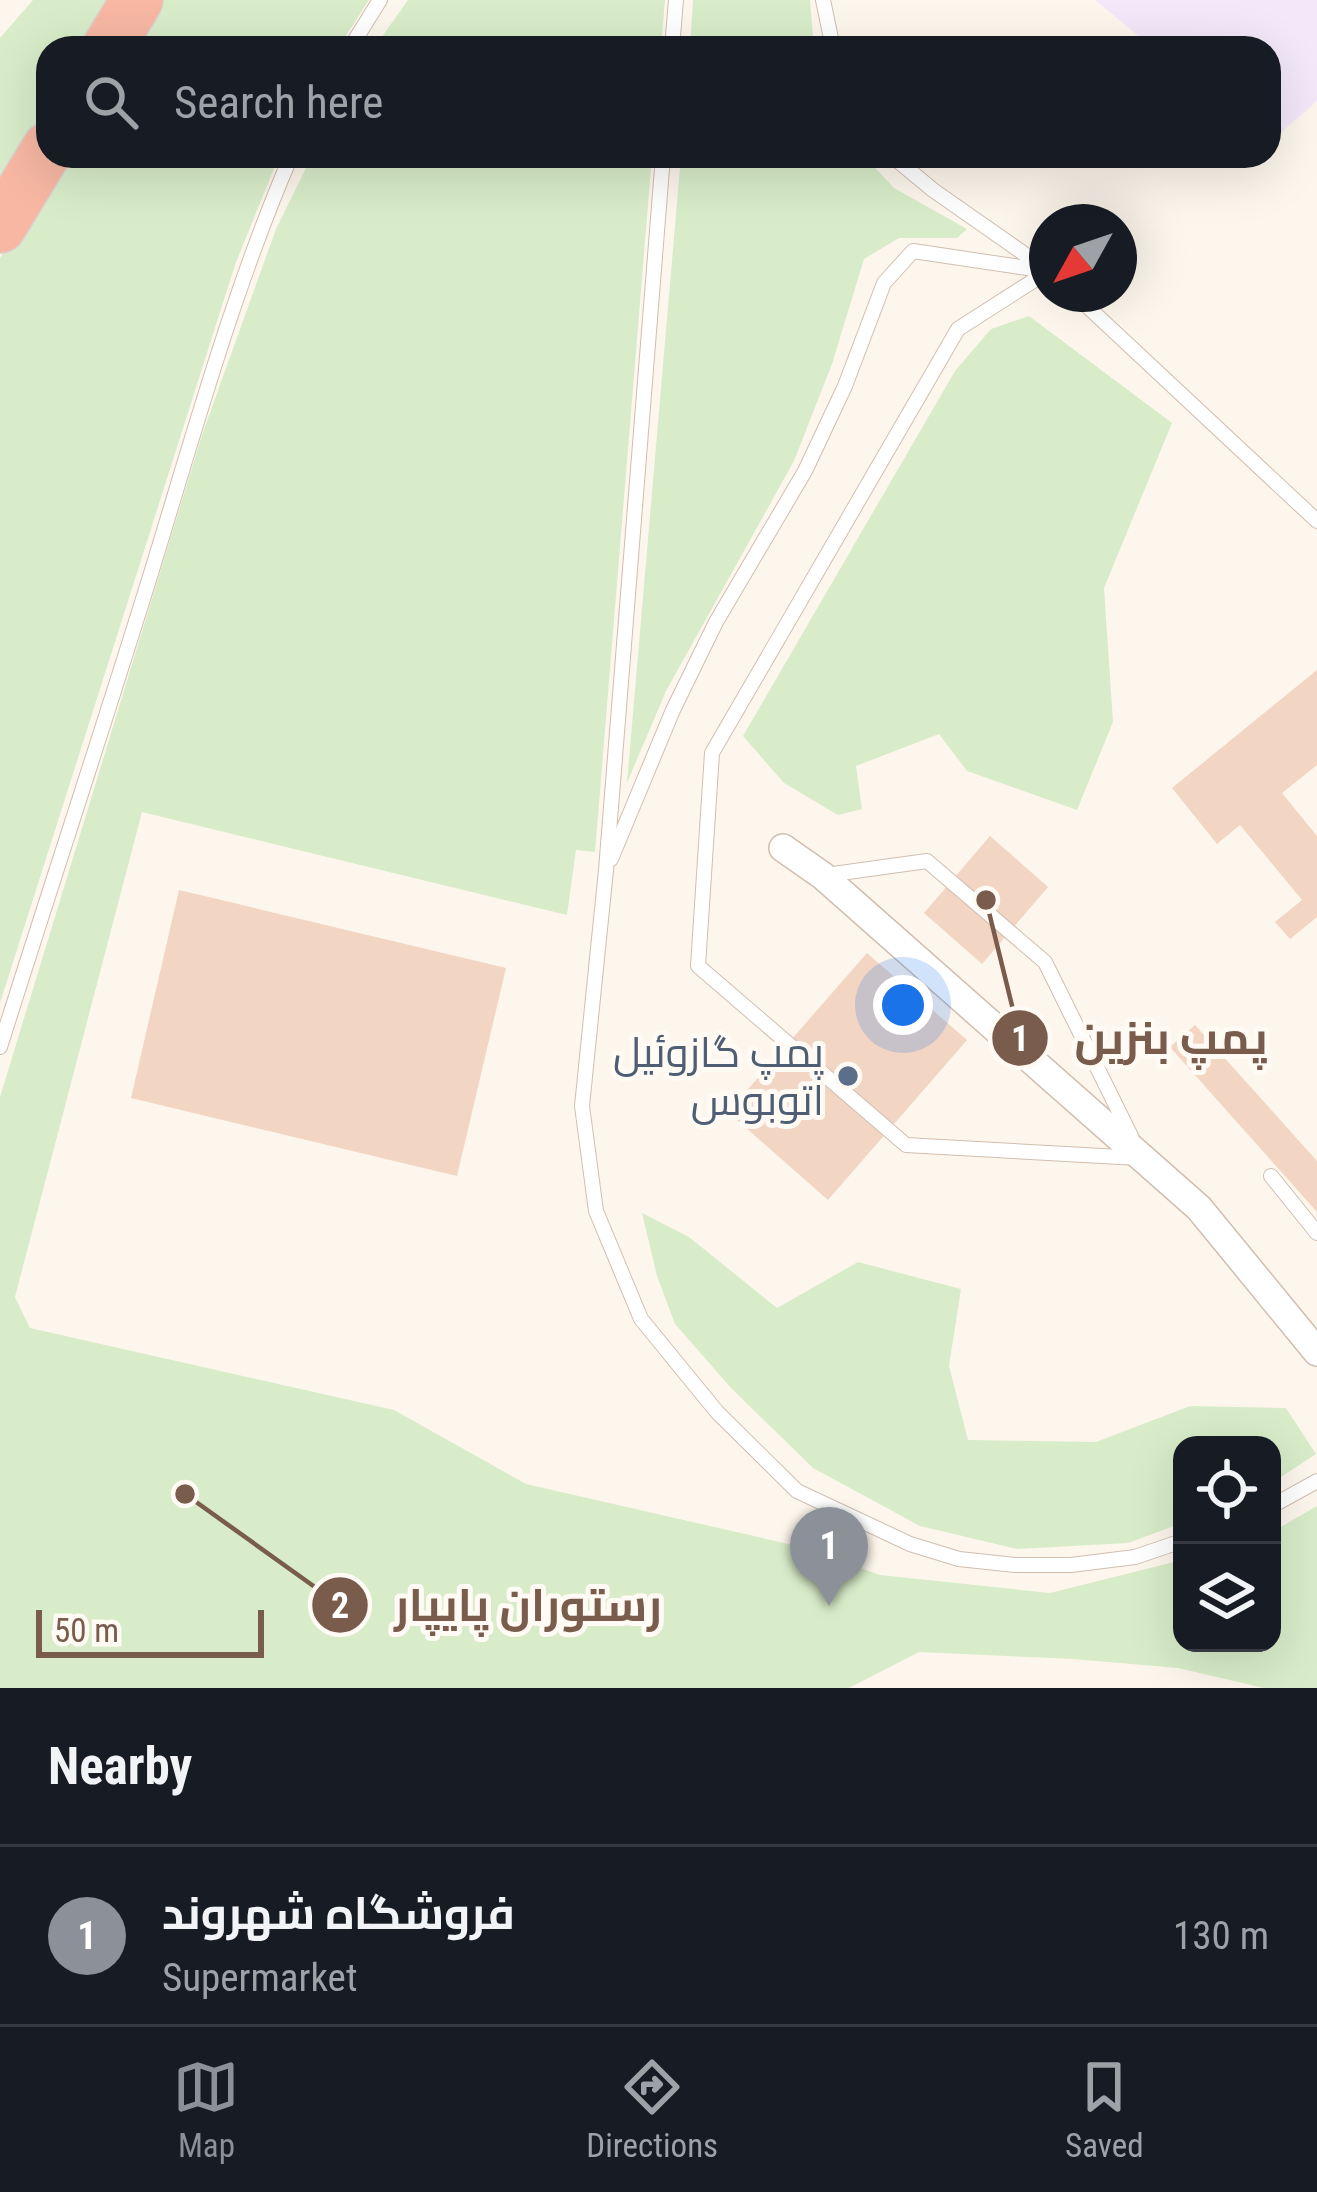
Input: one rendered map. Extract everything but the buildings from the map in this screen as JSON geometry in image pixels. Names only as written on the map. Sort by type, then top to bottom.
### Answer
[{"type":"highway","points":[[115,36],[137,0]]},
{"type":"highway","points":[[0,226],[36,167]]},
{"type":"street","points":[[783,848],[823,876],[1199,1208],[1317,1352]]},
{"type":"lane","points":[[358,36],[380,0]]},
{"type":"lane","points":[[673,36],[676,0]]},
{"type":"lane","points":[[824,0],[830,36]]},
{"type":"lane","points":[[0,1047],[152,571],[217,348],[286,168]]},
{"type":"lane","points":[[662,168],[606,870],[582,1106],[596,1211],[641,1319],[717,1412],[797,1491],[910,1544],[959,1559],[1071,1564],[1136,1557],[1173,1544]]},
{"type":"lane","points":[[906,168],[1029,258]]},
{"type":"lane","points":[[606,870],[707,640],[805,471],[845,386],[884,284],[914,251],[1029,268]]},
{"type":"lane","points":[[823,876],[927,861],[1045,962],[1142,1158],[906,1145],[698,966],[712,753],[958,329],[1029,283]]},
{"type":"lane","points":[[1093,312],[1317,521]]},
{"type":"lane","points":[[1271,1176],[1317,1233]]},
{"type":"lane","points":[[1281,1501],[1317,1481]]},
{"type":"shaded area","points":[[1095,0],[1317,0],[1317,101],[1281,132],[1281,36],[1138,36]]},
{"type":"green space","points":[[33,0],[118,0],[96,36],[36,36],[36,134],[0,193],[0,38]]},
{"type":"green space","points":[[154,0],[369,0],[346,36],[132,36]]},
{"type":"green space","points":[[408,0],[665,0],[662,36],[382,36]]},
{"type":"green space","points":[[693,0],[810,0],[813,36],[691,36]]},
{"type":"green space","points":[[54,168],[274,168],[235,265],[0,1003],[0,258]]},
{"type":"green space","points":[[306,168],[651,168],[595,852],[576,850],[567,915],[142,812],[15,1297],[30,1328],[394,1410],[526,1484],[793,1545],[880,1575],[1050,1593],[1173,1562],[1173,1652],[1281,1652],[1281,1527],[1317,1506],[1317,1688],[1264,1688],[1178,1668],[919,1652],[849,1688],[0,1688],[0,1097],[202,435],[276,229]]},
{"type":"green space","points":[[680,168],[875,168],[894,188],[967,229],[957,238],[899,238],[864,259],[832,364],[794,461],[666,691],[627,783]]},
{"type":"green space","points":[[1029,316],[1172,423],[1104,588],[1113,722],[1077,810],[967,771],[939,734],[856,766],[862,809],[838,815],[784,783],[743,736],[955,371],[991,329]]},
{"type":"green space","points":[[642,1213],[689,1237],[777,1308],[858,1262],[961,1289],[949,1366],[968,1440],[1096,1442],[1190,1406],[1286,1408],[1316,1454],[1281,1477],[1281,1436],[1173,1436],[1173,1526],[1128,1543],[1017,1549],[920,1526],[813,1468],[732,1389],[675,1324]]},
{"type":"place","name":"پمپ بنزین","points":[[986,900]]},
{"type":"place","name":"پمپ گازوئیل اتوبوس","points":[[848,1076]]},
{"type":"place","name":"رستوران پایپار","points":[[185,1494]]},
{"type":"place","name":"فروشگاه شهروند","points":[[829,1606]]}]
